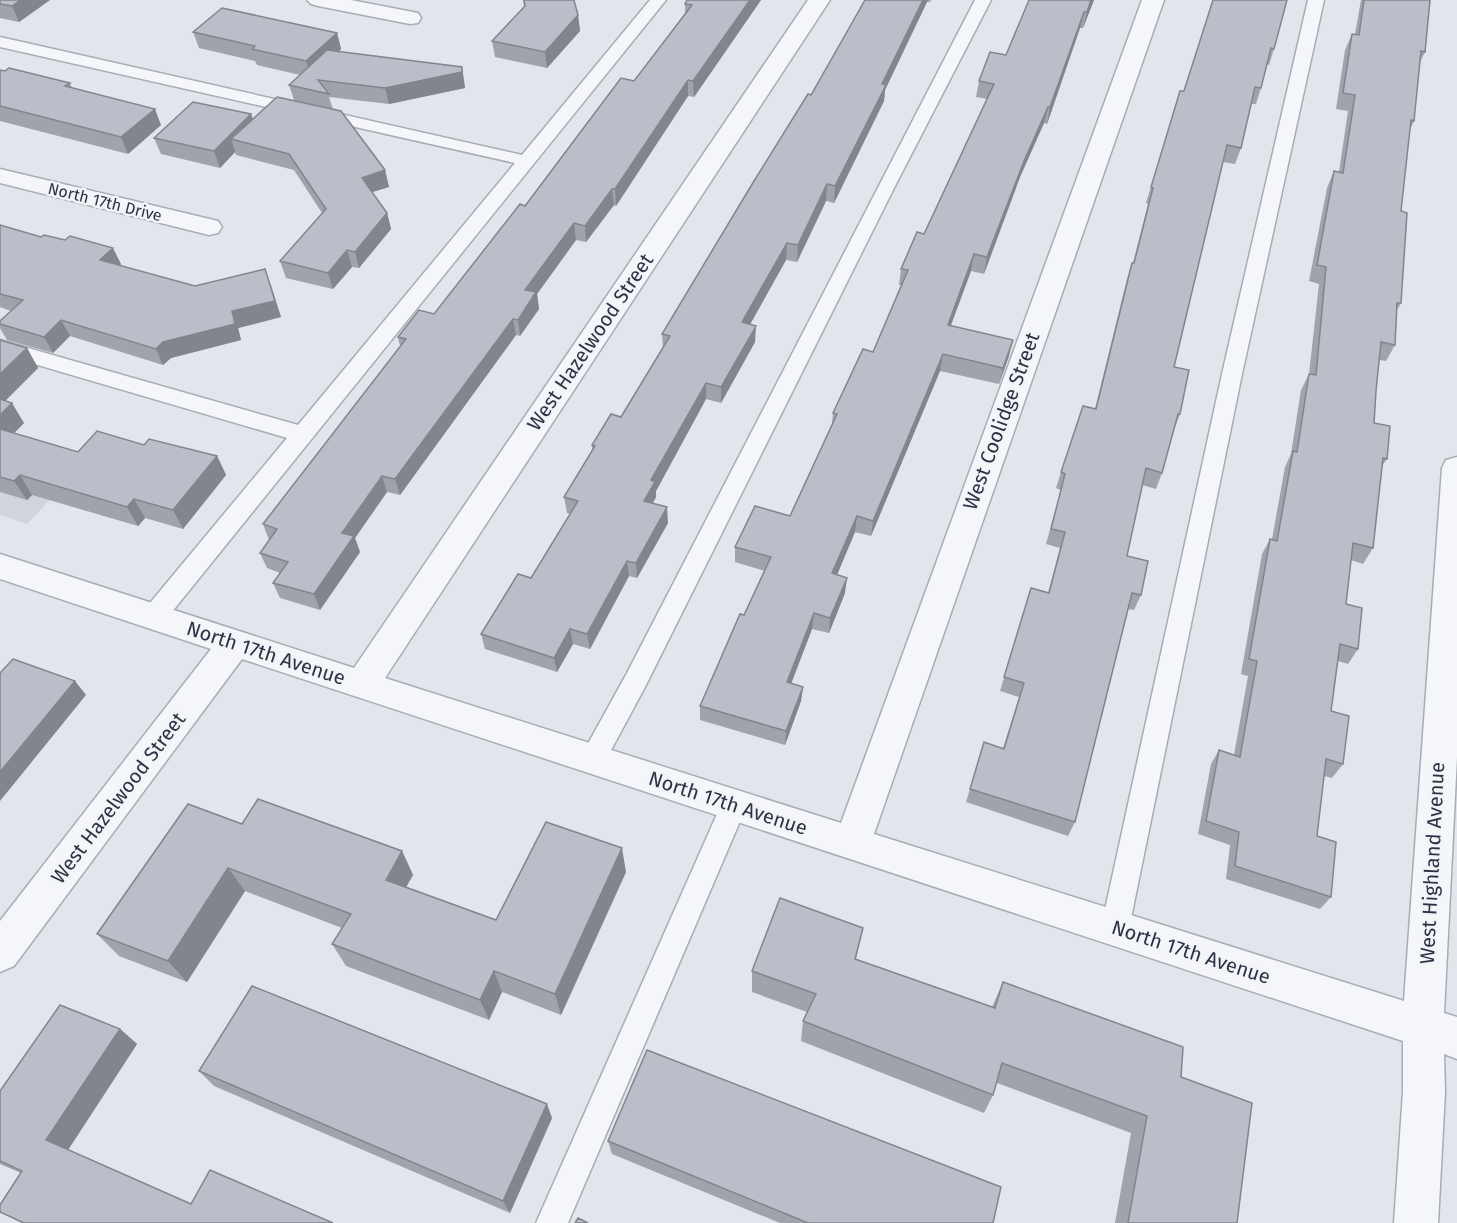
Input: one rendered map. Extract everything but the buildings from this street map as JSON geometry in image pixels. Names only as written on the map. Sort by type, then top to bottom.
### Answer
[{"type":"street","points":[[318,0],[410,18]]},
{"type":"street","name":"West Hazelwood Street","points":[[362,685],[819,0]]},
{"type":"street","name":"West Coolidge Street","points":[[852,843],[1153,0]]},
{"type":"street","name":"North 17th Drive","points":[[0,176],[209,227]]},
{"type":"street","name":"West Highland Avenue","points":[[1416,1223],[1424,1092],[1440,1032],[1457,468]]},
{"type":"street","name":"North 17th Avenue","points":[[0,566],[1440,1032]]},
{"type":"street","name":"West Hazelwood Street","points":[[0,953],[235,643]]},
{"type":"lane","points":[[154,616],[657,0]]},
{"type":"lane","points":[[593,759],[636,680],[885,188],[983,0]]},
{"type":"lane","points":[[1115,928],[1232,374],[1316,0]]},
{"type":"lane","points":[[0,42],[527,161]]},
{"type":"lane","points":[[0,347],[302,434]]},
{"type":"lane","points":[[552,1223],[734,805]]},
{"type":"shaded area","points":[[0,459],[81,467],[27,524],[0,515]]}]
